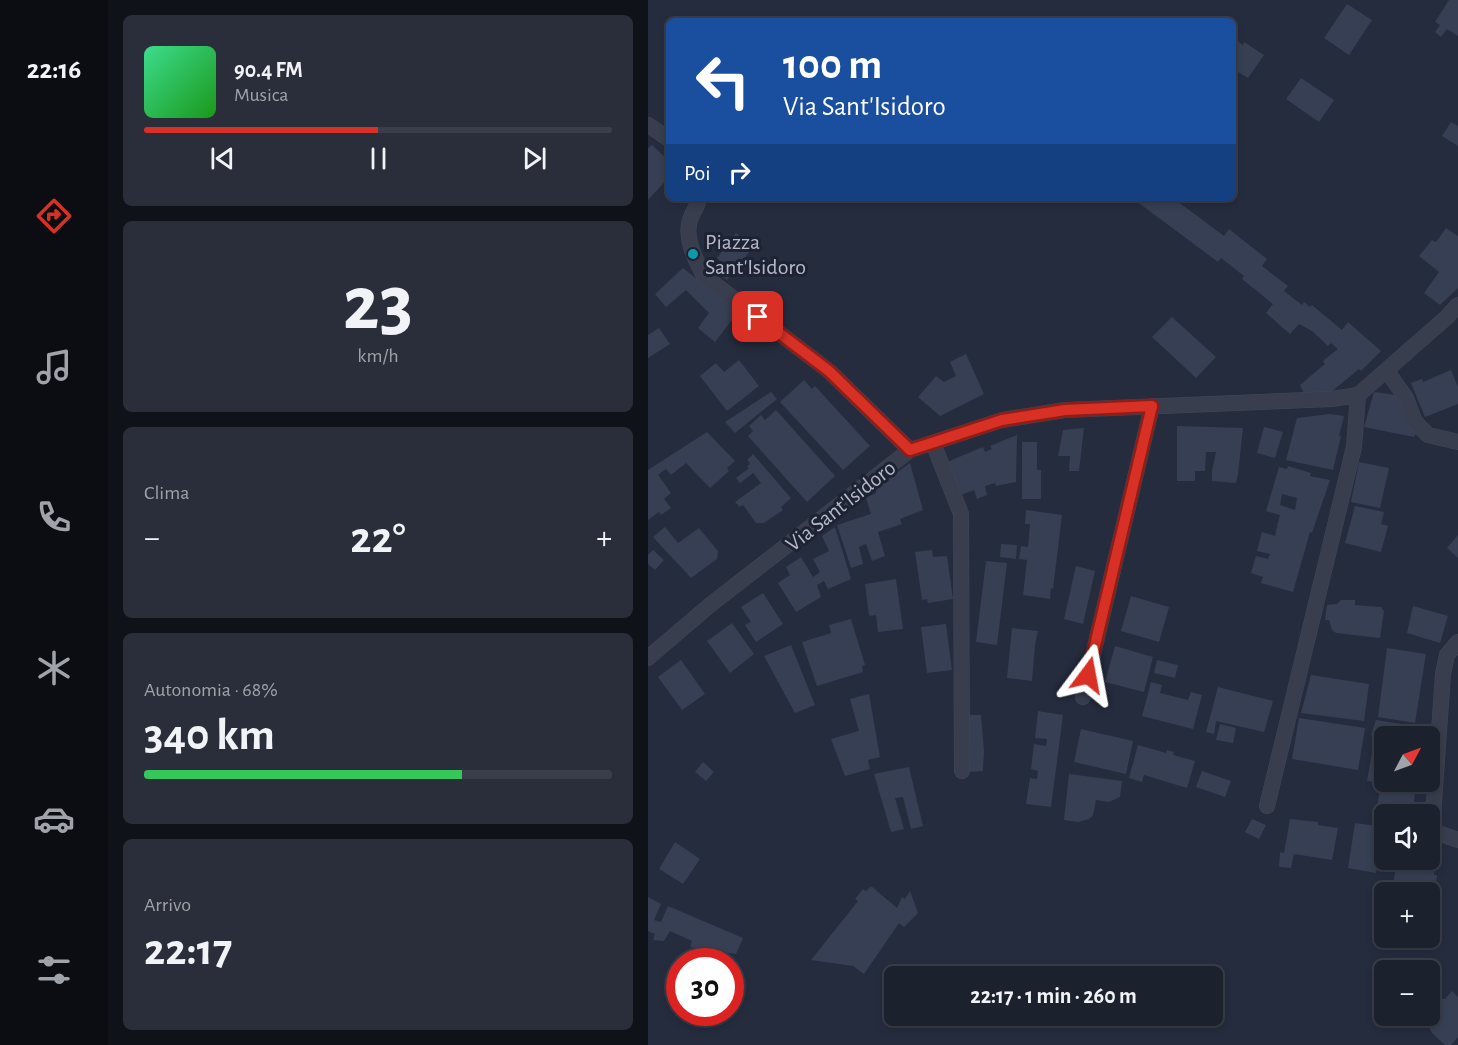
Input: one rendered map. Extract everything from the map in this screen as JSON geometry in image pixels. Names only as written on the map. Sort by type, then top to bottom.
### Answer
[{"type":"street","points":[[648,125],[666,137]]},
{"type":"street","points":[[699,201],[689,222],[689,236],[694,258],[704,276],[829,371],[910,450]]},
{"type":"street","points":[[1267,806],[1354,447],[1358,395],[1448,317],[1458,305]]},
{"type":"street","points":[[1387,371],[1406,398],[1415,422],[1428,435],[1458,442]]},
{"type":"street","name":"Via Sant'Isidoro","points":[[648,658],[710,604],[910,450],[1002,420],[1065,410],[1332,399],[1358,395]]},
{"type":"street","points":[[1083,697],[1152,406]]},
{"type":"street","points":[[933,443],[961,514],[962,771]]},
{"type":"street","points":[[1458,642],[1447,655],[1443,674],[1432,831],[1458,840]]},
{"type":"building","points":[[1449,0],[1458,0],[1458,36],[1447,29],[1441,37],[1435,32],[1440,25],[1435,22]]},
{"type":"building","points":[[1347,4],[1372,20],[1349,55],[1324,38]]},
{"type":"building","points":[[1236,40],[1243,45],[1244,42],[1264,55],[1248,78],[1236,71]]},
{"type":"building","points":[[1301,78],[1334,100],[1319,122],[1286,99]]},
{"type":"building","points":[[1451,122],[1458,126],[1458,146],[1442,136]]},
{"type":"building","points":[[652,145],[666,158],[666,180],[648,200],[648,148]]},
{"type":"building","points":[[1136,201],[1177,201],[1224,236],[1229,229],[1267,259],[1262,266],[1288,286],[1284,291],[1302,305],[1304,302],[1310,307],[1312,305],[1342,330],[1348,322],[1381,351],[1361,371],[1359,369],[1331,392],[1305,395],[1300,385],[1325,364],[1323,362],[1325,359],[1338,349],[1331,343],[1328,346],[1312,331],[1299,324],[1290,334],[1266,313],[1273,304],[1242,279],[1244,276],[1221,258],[1218,262]]},
{"type":"building","points":[[1446,228],[1458,236],[1458,288],[1440,305],[1424,293],[1439,272],[1419,256],[1432,240],[1436,242]]},
{"type":"building","points":[[736,233],[753,247],[727,280],[718,273],[724,265],[717,258]]},
{"type":"building","points":[[683,268],[738,312],[715,342],[698,328],[709,313],[686,290],[666,307],[655,294]]},
{"type":"building","points":[[1172,317],[1216,357],[1196,378],[1152,337]]},
{"type":"building","points":[[659,328],[670,344],[648,358],[648,335]]},
{"type":"building","points":[[966,354],[984,394],[940,416],[918,397],[936,376],[944,382],[956,376],[950,362]]},
{"type":"building","points":[[739,360],[759,386],[727,411],[700,376],[716,363],[724,372]]},
{"type":"building","points":[[1451,370],[1458,387],[1458,404],[1425,417],[1411,383],[1422,379],[1423,382]]},
{"type":"building","points":[[804,380],[812,389],[815,386],[870,446],[843,470],[780,402]]},
{"type":"building","points":[[771,392],[777,399],[735,433],[725,422]]},
{"type":"building","points":[[1374,392],[1397,395],[1407,424],[1409,422],[1416,433],[1414,437],[1364,427]]},
{"type":"building","points":[[776,410],[835,476],[807,502],[748,436],[753,431],[749,426],[761,415],[765,420]]},
{"type":"building","points":[[1330,414],[1344,416],[1333,470],[1286,460],[1297,418]]},
{"type":"building","points":[[1177,426],[1243,428],[1236,483],[1212,481],[1216,452],[1206,452],[1205,471],[1195,471],[1195,481],[1177,481]]},
{"type":"building","points":[[1264,427],[1283,432],[1275,458],[1257,453]]},
{"type":"building","points":[[1084,428],[1079,471],[1069,471],[1070,456],[1058,456],[1063,430]]},
{"type":"building","points":[[707,432],[735,461],[727,468],[729,471],[710,488],[686,463],[671,475],[666,469],[658,475],[671,493],[664,499],[671,508],[661,515],[659,512],[648,520],[648,470]]},
{"type":"building","points":[[1017,435],[1016,482],[985,486],[987,495],[977,499],[974,490],[959,496],[947,462],[983,447],[985,452],[992,449],[990,446]]},
{"type":"building","points":[[1022,442],[1037,442],[1037,470],[1041,470],[1041,499],[1022,499]]},
{"type":"building","points":[[753,454],[791,498],[781,507],[783,510],[764,523],[756,523],[743,505],[740,507],[735,502],[761,483],[753,473],[740,483],[736,478],[749,468],[747,467],[750,463],[747,460]]},
{"type":"building","points":[[1359,462],[1389,468],[1380,508],[1351,502]]},
{"type":"building","points":[[910,463],[923,510],[900,519],[902,524],[878,532],[885,556],[872,561],[866,544],[859,547],[863,564],[851,568],[837,525],[871,514],[866,498],[876,493],[876,488]]},
{"type":"building","points":[[1288,466],[1311,473],[1310,476],[1330,480],[1312,533],[1310,532],[1293,592],[1261,583],[1263,577],[1251,573],[1256,556],[1268,559],[1270,554],[1257,551],[1262,532],[1275,536],[1277,527],[1279,528],[1277,526],[1280,515],[1266,511],[1279,467],[1287,469]],"holes":[[[1282,494],[1297,498],[1295,510],[1280,505]]]},
{"type":"building","points":[[1355,506],[1384,512],[1381,524],[1388,526],[1381,552],[1345,543]]},
{"type":"building","points":[[1026,510],[1062,515],[1050,599],[1023,595],[1027,560],[1019,559],[1021,546],[1028,547],[1030,524],[1025,524]]},
{"type":"building","points":[[665,527],[678,543],[699,528],[718,551],[717,559],[691,578],[653,537]]},
{"type":"building","points":[[835,527],[851,579],[828,589],[824,581],[817,585],[821,597],[796,612],[778,583],[790,575],[786,567],[801,557],[813,577],[820,572],[813,559],[829,551],[822,536]]},
{"type":"building","points":[[1458,535],[1458,558],[1447,548]]},
{"type":"building","points":[[1001,544],[1017,545],[1016,559],[1000,557]]},
{"type":"building","points":[[653,550],[664,560],[655,570],[648,564],[648,555]]},
{"type":"building","points":[[932,550],[933,557],[947,556],[953,599],[928,603],[927,599],[922,600],[915,552]]},
{"type":"building","points":[[986,561],[1007,563],[997,645],[976,642]]},
{"type":"building","points":[[1076,566],[1095,571],[1083,624],[1064,619]]},
{"type":"building","points":[[896,579],[903,629],[878,632],[876,615],[869,616],[865,584]]},
{"type":"building","points":[[763,593],[783,624],[756,642],[745,625],[751,622],[741,607]]},
{"type":"building","points":[[1131,596],[1169,607],[1159,642],[1121,631]]},
{"type":"building","points":[[1341,600],[1355,600],[1355,605],[1381,607],[1384,611],[1380,638],[1336,633],[1332,630],[1329,620],[1325,620],[1327,605],[1337,604]]},
{"type":"building","points":[[1413,606],[1448,616],[1440,643],[1407,633]]},
{"type":"building","points":[[851,619],[865,665],[862,666],[863,672],[817,686],[802,642],[831,633],[829,625]]},
{"type":"building","points":[[732,623],[754,654],[730,673],[707,641]]},
{"type":"building","points":[[946,624],[952,670],[927,673],[921,627]]},
{"type":"building","points":[[1012,628],[1038,631],[1032,681],[1007,678]]},
{"type":"building","points":[[791,645],[815,705],[795,713],[764,656]]},
{"type":"building","points":[[1115,646],[1153,657],[1144,692],[1105,682]]},
{"type":"building","points":[[1387,648],[1426,654],[1415,723],[1378,717]]},
{"type":"building","points":[[681,660],[705,694],[682,710],[658,677]]},
{"type":"building","points":[[1157,660],[1178,665],[1175,678],[1154,673]]},
{"type":"building","points":[[1311,675],[1369,684],[1364,721],[1301,713]]},
{"type":"building","points":[[1151,682],[1162,685],[1160,693],[1188,700],[1191,692],[1202,695],[1193,729],[1142,716]]},
{"type":"building","points":[[1218,687],[1273,701],[1264,732],[1216,721],[1214,734],[1206,732]]},
{"type":"building","points":[[869,694],[880,757],[868,760],[870,769],[845,776],[831,739],[859,731],[850,699]]},
{"type":"building","points":[[1038,711],[1063,715],[1051,807],[1026,804],[1030,778],[1037,779],[1038,771],[1031,769],[1034,744],[1046,746],[1047,739],[1035,738]]},
{"type":"building","points":[[966,715],[981,715],[983,771],[967,772]]},
{"type":"building","points":[[1299,718],[1365,728],[1358,770],[1292,759]]},
{"type":"building","points":[[1376,720],[1413,726],[1374,726]]},
{"type":"building","points":[[1220,724],[1236,728],[1233,743],[1216,740]]},
{"type":"building","points":[[1081,729],[1133,741],[1126,774],[1074,762]]},
{"type":"building","points":[[1374,742],[1374,782],[1367,781]]},
{"type":"building","points":[[1138,745],[1166,753],[1167,750],[1174,752],[1173,755],[1195,761],[1187,788],[1144,775],[1142,782],[1129,778]]},
{"type":"building","points":[[703,762],[714,772],[706,781],[695,772]]},
{"type":"building","points":[[909,767],[923,826],[911,829],[903,797],[895,798],[904,829],[891,832],[874,774]]},
{"type":"building","points":[[1202,771],[1231,781],[1225,797],[1196,787]]},
{"type":"building","points":[[1069,774],[1122,781],[1120,797],[1109,802],[1096,800],[1093,815],[1089,819],[1078,822],[1064,820]]},
{"type":"building","points":[[1379,792],[1415,794],[1414,804],[1378,804]]},
{"type":"building","points":[[1252,819],[1266,825],[1259,839],[1245,832]]},
{"type":"building","points":[[1290,819],[1318,822],[1318,825],[1338,828],[1332,860],[1294,854],[1291,868],[1279,867],[1280,852],[1284,853]]},
{"type":"building","points":[[1355,823],[1374,826],[1374,870],[1377,870],[1376,873],[1348,868]]},
{"type":"building","points":[[675,842],[700,859],[683,884],[659,869]]},
{"type":"building","points":[[1395,870],[1434,870],[1434,875],[1437,875],[1436,882],[1393,882]]},
{"type":"building","points":[[871,886],[897,908],[902,897],[905,899],[910,891],[918,913],[904,927],[899,923],[864,974],[853,966],[811,960],[858,901],[855,899],[863,889],[866,891]]},
{"type":"building","points":[[648,897],[661,904],[654,920],[661,922],[668,906],[743,938],[739,948],[697,948],[690,947],[692,941],[670,931],[664,941],[653,940],[655,934],[648,931]]},
{"type":"building","points":[[1452,991],[1458,997],[1458,1037],[1451,1045],[1445,1045],[1432,1033],[1428,1026],[1440,1026],[1440,998],[1445,999]]},
{"type":"place","name":"Piazza Sant'Isidoro","points":[[693,254]]},
{"type":"route","points":[[758,317],[829,371],[910,450],[1002,420],[1065,410],[1152,406],[1088,675]]}]
